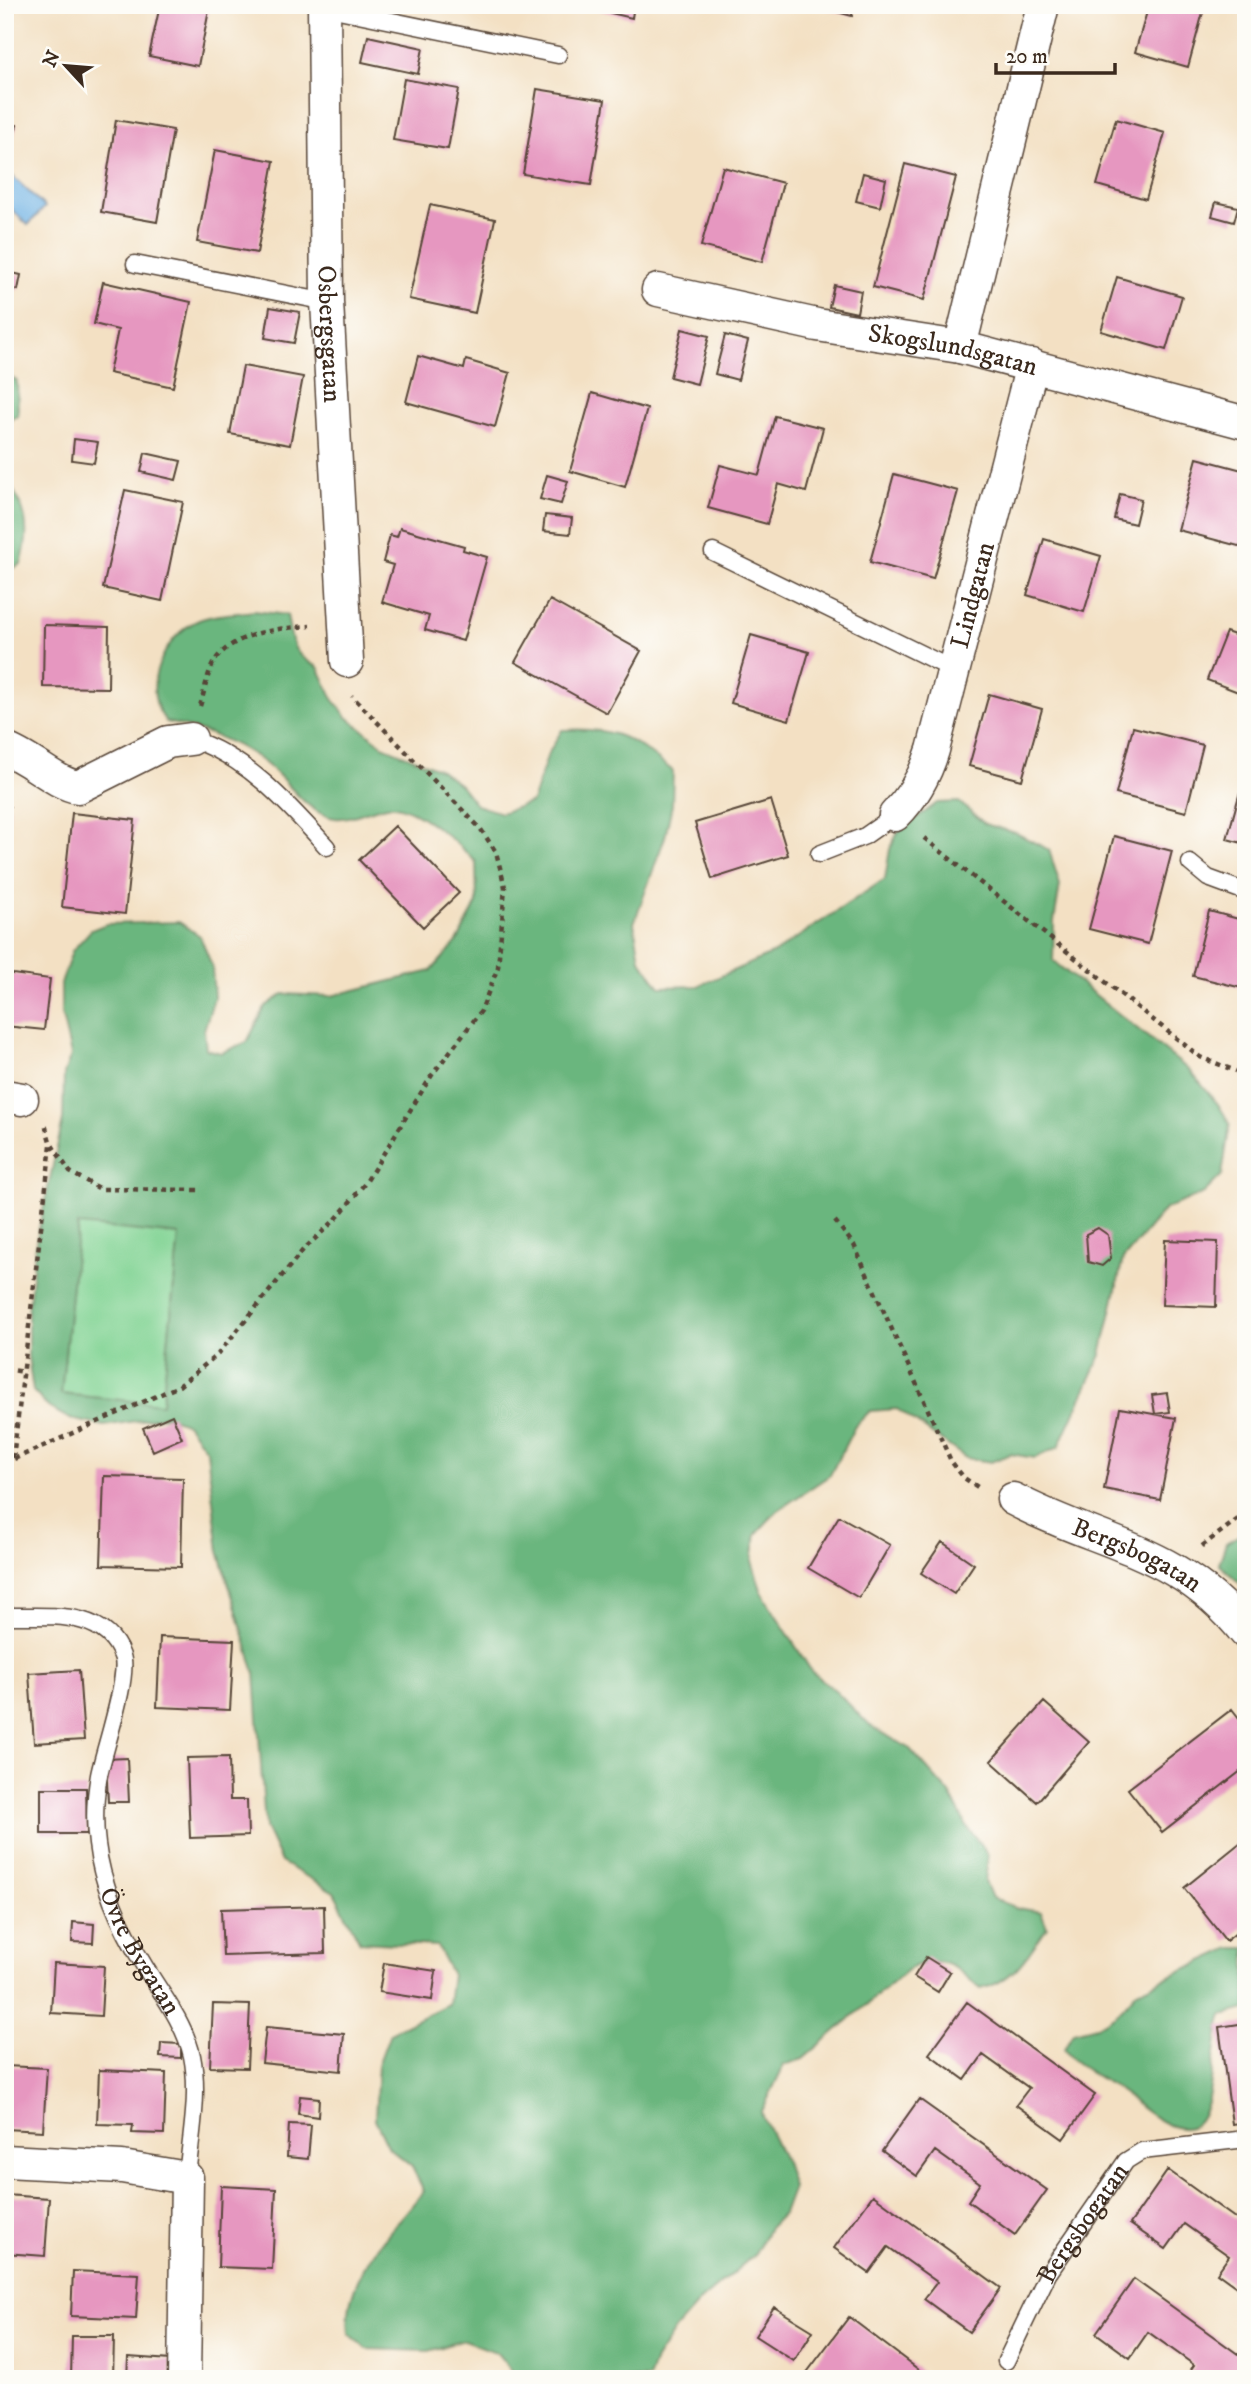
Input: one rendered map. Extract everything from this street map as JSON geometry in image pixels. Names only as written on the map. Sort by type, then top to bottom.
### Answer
[{"type":"street","points":[[960,347],[1043,5]]},
{"type":"street","name":"Osbergsgatan","points":[[324,6],[327,302],[347,661]]},
{"type":"street","name":"Skogslundsgatan","points":[[658,290],[817,325],[960,347],[1246,423]]},
{"type":"street","name":"Lindgatan","points":[[895,816],[911,799],[925,775],[1032,365]]},
{"type":"street","points":[[5,750],[36,763],[68,785],[78,787],[168,742],[191,739]]},
{"type":"street","name":"Bergsbogatan","points":[[1013,1499],[1050,1518],[1128,1545],[1167,1564],[1213,1597],[1246,1633]]},
{"type":"street","points":[[5,2161],[122,2167],[187,2178]]},
{"type":"street","name":"Övre Bygatan","points":[[184,2379],[187,2178]]},
{"type":"lane","points":[[324,6],[558,55]]},
{"type":"lane","points":[[135,264],[327,302]]},
{"type":"lane","points":[[713,552],[954,670]]},
{"type":"lane","points":[[191,739],[219,751],[268,786],[327,847]]},
{"type":"lane","points":[[819,854],[865,836],[895,816]]},
{"type":"lane","points":[[1190,863],[1208,878],[1246,892]]},
{"type":"lane","name":"Övre Bygatan","points":[[5,1616],[80,1618],[103,1630],[123,1657],[123,1678],[99,1777],[95,1807],[97,1844],[106,1886],[114,1906],[192,2053],[195,2077],[187,2178]]},
{"type":"lane","name":"Bergsbogatan","points":[[1006,2361],[1048,2274],[1126,2161],[1142,2151],[1246,2139]]},
{"type":"path","points":[[191,739],[212,666],[224,652],[262,630],[346,624]]},
{"type":"path","points":[[5,1463],[179,1386],[218,1354],[303,1250],[336,1219],[366,1182],[432,1075],[481,1011],[498,967],[504,923],[506,887],[496,852],[480,828],[352,699],[347,661]]},
{"type":"path","points":[[895,816],[1200,1057],[1246,1075]]},
{"type":"path","points":[[14,1097],[42,1116],[51,1145],[70,1172],[100,1189],[201,1190]]},
{"type":"path","points":[[13,1459],[51,1145]]},
{"type":"path","points":[[835,1221],[854,1245],[951,1461],[964,1478],[979,1488],[1013,1499]]},
{"type":"path","points":[[5,1369],[25,1372]]},
{"type":"path","points":[[1167,1564],[1200,1548],[1246,1513]]},
{"type":"green space","points":[[5,374],[17,381],[18,415],[5,422]]},
{"type":"green space","points":[[5,477],[22,509],[26,540],[21,564],[5,572]]},
{"type":"green space","points":[[254,611],[287,615],[294,647],[302,657],[318,667],[333,699],[347,717],[385,747],[441,770],[460,785],[476,805],[501,813],[532,802],[548,754],[562,730],[597,730],[623,737],[673,771],[672,805],[665,837],[634,923],[640,959],[660,987],[698,986],[774,953],[885,879],[890,849],[898,832],[937,803],[959,802],[985,824],[1016,833],[1049,850],[1060,885],[1054,921],[1053,961],[1190,1071],[1218,1104],[1230,1124],[1222,1175],[1204,1193],[1165,1209],[1123,1259],[1101,1355],[1059,1447],[1035,1458],[1010,1454],[991,1462],[966,1458],[897,1409],[870,1411],[855,1426],[830,1475],[777,1511],[756,1534],[752,1561],[762,1593],[812,1672],[836,1691],[869,1725],[910,1749],[950,1794],[966,1825],[988,1855],[985,1882],[992,1898],[1017,1908],[1041,1912],[1047,1927],[1012,1973],[981,1989],[947,1964],[929,1962],[907,1970],[803,2059],[784,2065],[761,2113],[785,2162],[793,2187],[783,2214],[769,2228],[755,2254],[700,2301],[676,2328],[655,2360],[648,2379],[519,2379],[496,2352],[464,2340],[429,2351],[366,2349],[349,2333],[349,2312],[361,2274],[384,2239],[424,2191],[412,2167],[389,2148],[375,2119],[378,2065],[390,2033],[448,2004],[452,1975],[437,1946],[360,1942],[334,1892],[281,1862],[265,1828],[255,1673],[219,1551],[207,1451],[187,1424],[167,1416],[104,1426],[70,1419],[48,1407],[33,1391],[28,1357],[28,1312],[36,1242],[63,1120],[64,1074],[71,1055],[61,1012],[61,984],[72,951],[91,930],[106,924],[179,922],[200,936],[212,966],[214,998],[204,1030],[206,1049],[221,1053],[247,1042],[265,1007],[283,994],[331,996],[431,971],[457,942],[477,903],[476,862],[422,817],[398,807],[387,806],[348,817],[335,818],[325,815],[308,805],[272,769],[248,751],[208,733],[166,722],[157,707],[154,690],[159,666],[171,643],[199,620]],"holes":[[[78,1225],[179,1235],[162,1404],[61,1394]]]},
{"type":"green space","points":[[78,1224],[179,1235],[162,1405],[61,1394]]},
{"type":"green space","points":[[1241,1534],[1246,1535],[1246,1589],[1219,1564],[1226,1543]]},
{"type":"green space","points":[[1231,1948],[1246,1948],[1246,2009],[1223,2015],[1210,2089],[1204,2110],[1195,2124],[1181,2128],[1159,2120],[1085,2069],[1064,2049],[1073,2032],[1097,2026],[1117,2014],[1137,1991]]},
{"type":"water","points":[[8,172],[45,207],[28,225],[5,203],[5,176]]},
{"type":"building","points":[[5,5],[14,5],[13,17],[5,17]]},
{"type":"building","points":[[160,5],[210,5],[198,66],[149,56]]},
{"type":"building","points":[[577,5],[634,5],[632,18]]},
{"type":"building","points":[[811,5],[854,5],[852,16]]},
{"type":"building","points":[[1149,5],[1205,5],[1188,67],[1135,52]]},
{"type":"building","points":[[368,36],[423,48],[418,74],[362,62]]},
{"type":"building","points":[[404,79],[459,89],[448,149],[393,140]]},
{"type":"building","points":[[537,89],[605,100],[591,185],[523,174]]},
{"type":"building","points":[[1116,119],[1165,133],[1146,199],[1097,185]]},
{"type":"building","points":[[116,120],[173,130],[157,222],[101,212]]},
{"type":"building","points":[[5,122],[17,125],[10,150],[5,149]]},
{"type":"building","points":[[215,150],[274,161],[257,253],[197,242]]},
{"type":"building","points":[[905,164],[956,177],[924,300],[873,287]]},
{"type":"building","points":[[723,167],[783,183],[762,262],[701,246]]},
{"type":"building","points":[[863,173],[886,179],[880,207],[856,201]]},
{"type":"building","points":[[1216,202],[1238,207],[1234,222],[1212,216]]},
{"type":"building","points":[[430,205],[495,219],[475,313],[409,299]]},
{"type":"building","points":[[8,272],[21,275],[18,290],[5,288]]},
{"type":"building","points":[[1117,277],[1182,296],[1166,350],[1101,331]]},
{"type":"building","points":[[103,282],[191,302],[173,387],[109,373],[118,330],[94,324]]},
{"type":"building","points":[[834,285],[861,291],[857,313],[829,307]]},
{"type":"building","points":[[270,307],[300,312],[294,343],[265,338]]},
{"type":"building","points":[[682,329],[709,336],[697,384],[670,377]]},
{"type":"building","points":[[725,335],[748,341],[738,380],[715,374]]},
{"type":"building","points":[[418,356],[464,369],[466,360],[510,373],[495,427],[406,402]]},
{"type":"building","points":[[243,366],[303,377],[290,445],[230,434]]},
{"type":"building","points":[[592,393],[647,409],[625,487],[570,471]]},
{"type":"building","points":[[775,416],[823,428],[806,492],[778,484],[767,524],[708,508],[720,465],[759,475]]},
{"type":"building","points":[[74,439],[98,442],[94,463],[72,460]]},
{"type":"building","points":[[145,453],[181,461],[176,480],[141,472]]},
{"type":"building","points":[[1197,458],[1246,471],[1246,548],[1178,530]]},
{"type":"building","points":[[894,474],[958,491],[933,579],[870,562]]},
{"type":"building","points":[[547,475],[568,481],[561,504],[540,499]]},
{"type":"building","points":[[125,490],[183,502],[162,601],[103,588]]},
{"type":"building","points":[[1120,494],[1141,499],[1135,524],[1114,519]]},
{"type":"building","points":[[545,515],[572,518],[570,534],[543,531]]},
{"type":"building","points":[[400,528],[464,546],[463,550],[487,557],[463,641],[425,630],[429,616],[382,602],[393,565],[383,562],[390,535],[397,537]]},
{"type":"building","points":[[1044,539],[1101,556],[1084,612],[1027,595]]},
{"type":"building","points":[[550,600],[641,651],[607,713],[515,662]]},
{"type":"building","points":[[44,625],[109,627],[108,688],[43,687]]},
{"type":"building","points":[[1226,632],[1246,639],[1246,695],[1207,680]]},
{"type":"building","points":[[751,635],[809,652],[789,720],[731,703]]},
{"type":"building","points":[[989,694],[1042,709],[1022,780],[969,766]]},
{"type":"building","points":[[1133,727],[1203,745],[1186,812],[1116,794]]},
{"type":"building","points":[[1246,770],[1246,844],[1227,839]]},
{"type":"building","points":[[771,800],[788,855],[712,879],[695,823]]},
{"type":"building","points":[[5,806],[10,807],[7,848],[5,848]]},
{"type":"building","points":[[72,813],[135,820],[125,914],[62,907]]},
{"type":"building","points":[[395,826],[459,893],[423,927],[359,860]]},
{"type":"building","points":[[1114,836],[1172,851],[1148,944],[1089,929]]},
{"type":"building","points":[[1209,911],[1246,921],[1246,989],[1193,976]]},
{"type":"building","points":[[5,973],[50,979],[44,1030],[5,1026]]},
{"type":"building","points":[[1098,1228],[1108,1235],[1111,1258],[1102,1266],[1088,1262],[1086,1234]]},
{"type":"building","points":[[1165,1240],[1218,1242],[1216,1307],[1162,1305]]},
{"type":"building","points":[[1167,1393],[1170,1412],[1155,1414],[1152,1395]]},
{"type":"building","points":[[1120,1408],[1176,1418],[1160,1500],[1104,1489]]},
{"type":"building","points":[[172,1415],[182,1438],[153,1451],[143,1428]]},
{"type":"building","points":[[104,1476],[183,1478],[181,1567],[101,1565]]},
{"type":"building","points":[[839,1516],[890,1545],[859,1598],[808,1568]]},
{"type":"building","points":[[942,1542],[974,1564],[954,1594],[921,1573]]},
{"type":"building","points":[[160,1637],[234,1640],[230,1710],[157,1707]]},
{"type":"building","points":[[79,1670],[84,1740],[34,1743],[29,1673]]},
{"type":"building","points":[[1044,1702],[1089,1742],[1037,1802],[991,1761]]},
{"type":"building","points":[[1232,1709],[1246,1727],[1246,1767],[1162,1832],[1128,1789]]},
{"type":"building","points":[[229,1757],[230,1800],[247,1800],[248,1836],[190,1838],[187,1758]]},
{"type":"building","points":[[127,1758],[129,1802],[108,1802],[106,1759]]},
{"type":"building","points":[[41,1788],[86,1788],[87,1834],[41,1834]]},
{"type":"building","points":[[1246,1838],[1246,1925],[1226,1941],[1184,1888]]},
{"type":"building","points":[[324,1906],[325,1953],[223,1956],[221,1909]]},
{"type":"building","points":[[73,1922],[94,1924],[93,1943],[72,1942]]},
{"type":"building","points":[[926,1957],[950,1972],[938,1992],[914,1977]]},
{"type":"building","points":[[54,1963],[104,1966],[101,2016],[51,2013]]},
{"type":"building","points":[[384,1963],[436,1971],[432,2000],[379,1992]]},
{"type":"building","points":[[967,2002],[1095,2095],[1063,2139],[1016,2105],[1029,2088],[983,2055],[965,2080],[929,2054]]},
{"type":"building","points":[[213,2004],[250,2005],[247,2068],[210,2067]]},
{"type":"building","points":[[1246,2023],[1246,2122],[1232,2124],[1219,2027]]},
{"type":"building","points":[[266,2027],[344,2034],[341,2071],[262,2063]]},
{"type":"building","points":[[161,2043],[181,2044],[181,2058],[160,2057]]},
{"type":"building","points":[[5,2066],[47,2068],[43,2131],[5,2129]]},
{"type":"building","points":[[99,2070],[166,2073],[164,2134],[132,2133],[133,2125],[97,2124]]},
{"type":"building","points":[[300,2096],[319,2098],[318,2117],[298,2114]]},
{"type":"building","points":[[919,2099],[1047,2190],[1015,2235],[968,2201],[980,2183],[935,2151],[917,2176],[882,2151]]},
{"type":"building","points":[[289,2124],[311,2125],[308,2159],[287,2157]]},
{"type":"building","points":[[1168,2170],[1246,2226],[1246,2294],[1217,2273],[1229,2256],[1184,2224],[1166,2249],[1130,2224]]},
{"type":"building","points":[[221,2186],[276,2189],[272,2269],[218,2267]]},
{"type":"building","points":[[5,2195],[49,2198],[45,2256],[5,2253]]},
{"type":"building","points":[[873,2195],[1001,2288],[969,2332],[924,2299],[937,2282],[888,2247],[869,2273],[834,2248]]},
{"type":"building","points":[[73,2271],[139,2274],[136,2319],[71,2316]]},
{"type":"building","points":[[1134,2279],[1246,2360],[1246,2379],[1184,2379],[1194,2365],[1148,2332],[1130,2358],[1096,2333]]},
{"type":"building","points":[[774,2307],[813,2331],[794,2361],[755,2336]]},
{"type":"building","points":[[849,2317],[931,2379],[810,2379],[805,2375]]},
{"type":"building","points":[[72,2336],[114,2336],[113,2379],[71,2379]]},
{"type":"building","points":[[128,2357],[171,2360],[170,2379],[127,2379]]}]
